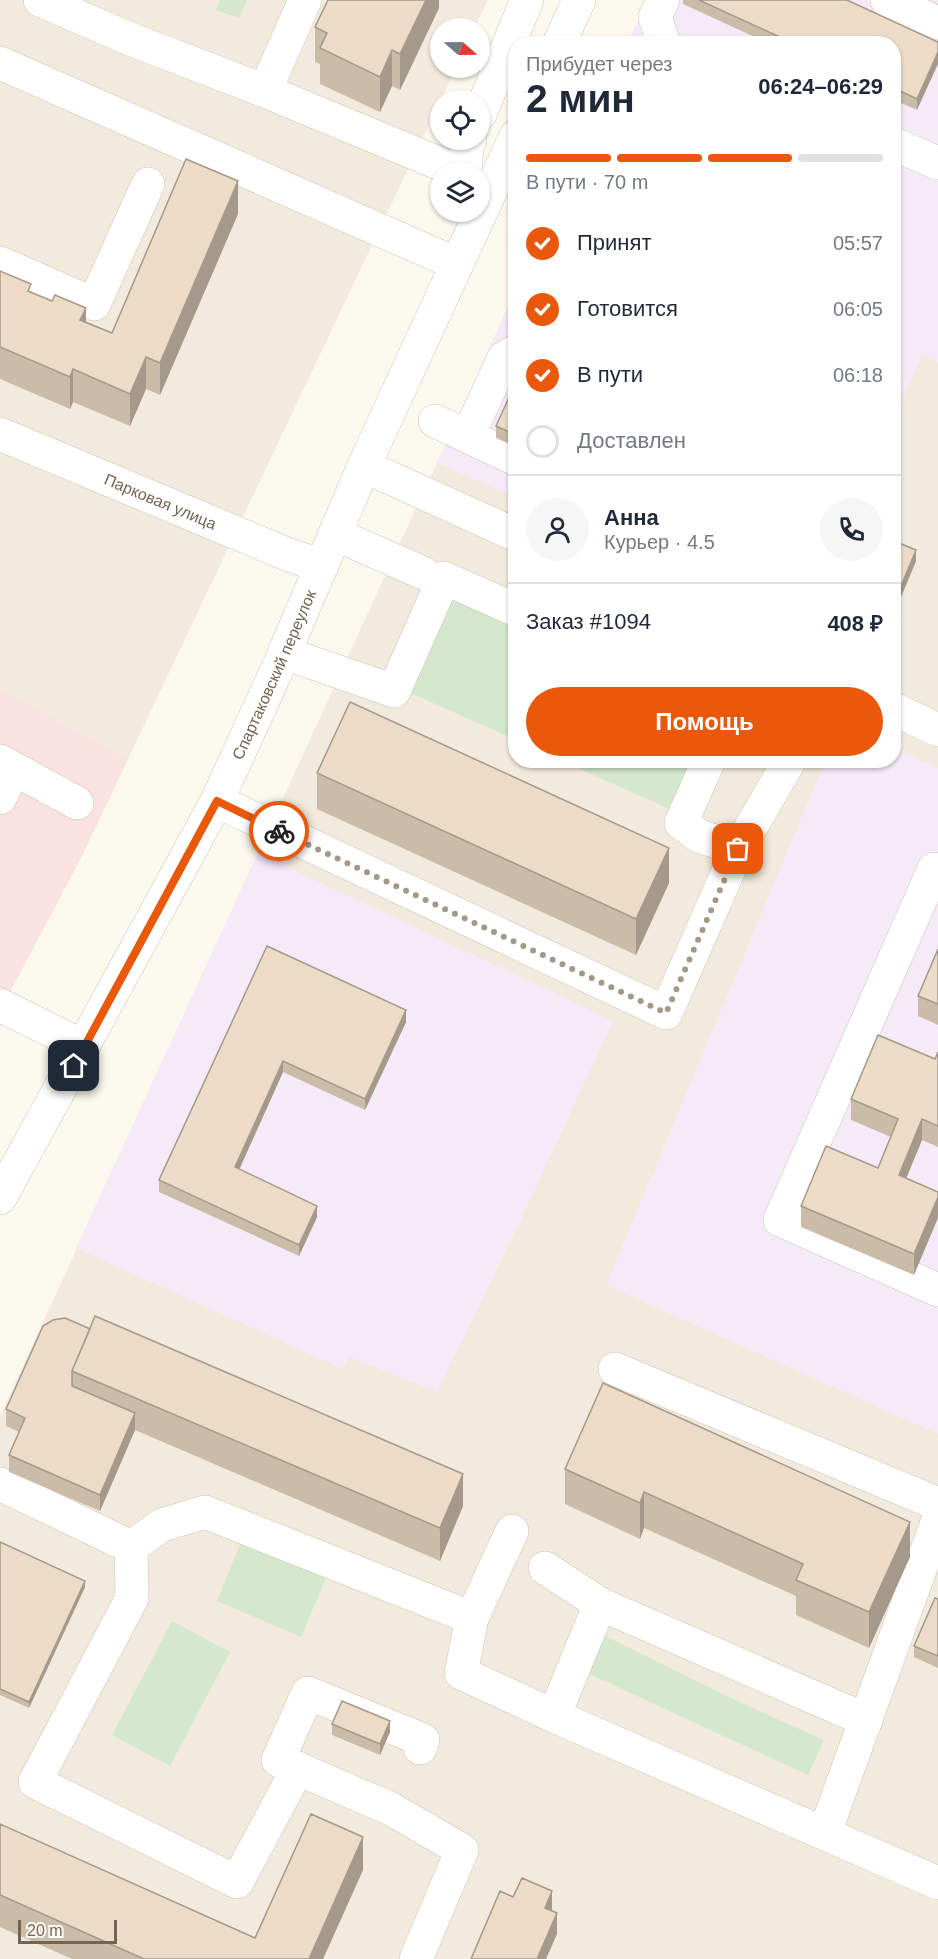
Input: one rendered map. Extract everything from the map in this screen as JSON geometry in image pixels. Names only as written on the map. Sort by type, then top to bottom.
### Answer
[{"type":"street","points":[[40,0],[130,39],[436,162]]},
{"type":"street","points":[[264,92],[304,0]]},
{"type":"street","points":[[512,36],[527,0]]},
{"type":"street","points":[[563,36],[579,0]]},
{"type":"street","points":[[661,36],[655,17],[663,0]]},
{"type":"street","points":[[887,0],[938,23]]},
{"type":"street","points":[[490,90],[508,46]]},
{"type":"street","points":[[0,63],[457,264]]},
{"type":"street","name":"Спартаковский переулок","points":[[490,167],[508,146]]},
{"type":"street","points":[[901,147],[938,163]]},
{"type":"street","points":[[0,263],[94,304],[148,184]]},
{"type":"street","name":"Спартаковский переулок","points":[[0,1198],[217,801],[284,653],[364,466],[457,264],[468,222]]},
{"type":"street","points":[[468,436],[504,358],[508,356]]},
{"type":"street","points":[[435,421],[508,455]]},
{"type":"street","name":"Парковая улица","points":[[0,434],[289,555],[322,566]]},
{"type":"street","points":[[364,466],[508,531]]},
{"type":"street","points":[[335,534],[423,573]]},
{"type":"street","points":[[284,653],[394,691],[444,578],[508,606]]},
{"type":"street","points":[[901,712],[938,730]]},
{"type":"street","points":[[0,798],[7,765],[77,803]]},
{"type":"street","points":[[705,768],[681,823],[699,836],[738,849]]},
{"type":"street","points":[[217,801],[666,1013],[738,849],[785,768]]},
{"type":"street","points":[[938,871],[934,869],[780,1220],[938,1290]]},
{"type":"street","points":[[0,1005],[84,1047]]},
{"type":"street","points":[[615,1369],[938,1504]]},
{"type":"street","points":[[0,1484],[131,1546]]},
{"type":"street","points":[[131,1546],[162,1525],[205,1512],[472,1618]]},
{"type":"street","points":[[825,1832],[938,1520]]},
{"type":"street","points":[[512,1531],[472,1618],[461,1673],[554,1716],[938,1882]]},
{"type":"street","points":[[131,1546],[132,1598],[35,1782],[237,1882],[298,1768]]},
{"type":"street","points":[[546,1568],[600,1604],[866,1720]]},
{"type":"street","points":[[554,1716],[600,1604]]},
{"type":"street","points":[[416,1959],[462,1850],[391,1809],[278,1760],[308,1693],[423,1740],[420,1748]]},
{"type":"shaded area","points":[[0,0],[488,0],[479,18],[430,18],[430,78],[451,78],[446,90],[430,90],[430,123],[128,759],[0,688]]},
{"type":"shaded area","points":[[647,0],[938,0],[938,363],[922,355],[901,402],[901,36],[631,36]]},
{"type":"shaded area","points":[[938,0],[938,1959],[0,1959],[0,1416],[508,307],[508,768],[901,768],[901,37]]},
{"type":"shaded area","points":[[508,307],[508,494],[437,463]]},
{"type":"shaded area","points":[[0,688],[128,759],[82,856],[10,992],[0,1029]]},
{"type":"shaded area","points":[[901,752],[938,768],[938,1434],[606,1285],[822,768],[901,768]]},
{"type":"shaded area","points":[[258,853],[613,1021],[517,1228],[437,1392],[349,1357],[343,1369],[76,1248]]},
{"type":"green space","points":[[220,0],[247,0],[239,18],[216,10]]},
{"type":"green space","points":[[452,596],[508,619],[508,736],[406,691]]},
{"type":"green space","points":[[578,768],[693,768],[674,811]]},
{"type":"green space","points":[[243,1537],[328,1573],[301,1637],[217,1601]]},
{"type":"green space","points":[[172,1621],[230,1652],[170,1766],[112,1735]]},
{"type":"green space","points":[[601,1634],[735,1700],[824,1740],[808,1775],[583,1671]]},
{"type":"building","points":[[328,0],[426,0],[400,54],[392,50],[380,77],[320,48],[327,33],[315,27]]},
{"type":"building","points":[[699,0],[847,0],[938,42],[938,52],[917,99],[901,91],[901,36],[778,36]]},
{"type":"building","points":[[186,159],[238,181],[160,363],[146,357],[130,394],[73,369],[70,377],[0,347],[0,271],[31,284],[28,291],[52,301],[55,295],[86,308],[80,320],[112,333]]},
{"type":"building","points":[[508,400],[508,431],[496,426]]},
{"type":"building","points":[[901,544],[916,550],[901,586]]},
{"type":"building","points":[[350,702],[669,848],[636,919],[317,773]]},
{"type":"building","points":[[267,946],[406,1010],[365,1099],[283,1061],[235,1167],[317,1206],[299,1245],[159,1180]]},
{"type":"building","points":[[938,949],[938,1004],[918,996]]},
{"type":"building","points":[[878,1035],[935,1059],[938,1052],[938,1126],[922,1119],[899,1175],[938,1192],[938,1197],[914,1254],[801,1206],[826,1146],[878,1168],[898,1119],[851,1099]]},
{"type":"building","points":[[95,1316],[463,1474],[440,1528],[72,1371]]},
{"type":"building","points":[[65,1318],[90,1329],[72,1371],[72,1386],[135,1413],[100,1495],[9,1455],[25,1418],[6,1409],[43,1326],[53,1320]]},
{"type":"building","points":[[603,1383],[910,1522],[869,1612],[796,1580],[803,1564],[644,1492],[640,1503],[565,1469]]},
{"type":"building","points":[[0,1542],[85,1581],[29,1702],[0,1689]]},
{"type":"building","points":[[935,1598],[938,1599],[938,1656],[914,1646]]},
{"type":"building","points":[[342,1701],[390,1721],[380,1744],[332,1724]]},
{"type":"building","points":[[311,1814],[363,1837],[309,1959],[144,1959],[0,1895],[0,1824],[255,1938]]},
{"type":"building","points":[[522,1878],[552,1891],[545,1908],[557,1913],[537,1959],[471,1959],[500,1891],[513,1897]]},
{"type":"way so far","points":[[279,831],[666,1013],[738,849]]},
{"type":"route","points":[[74,1066],[217,801],[279,831]]}]
